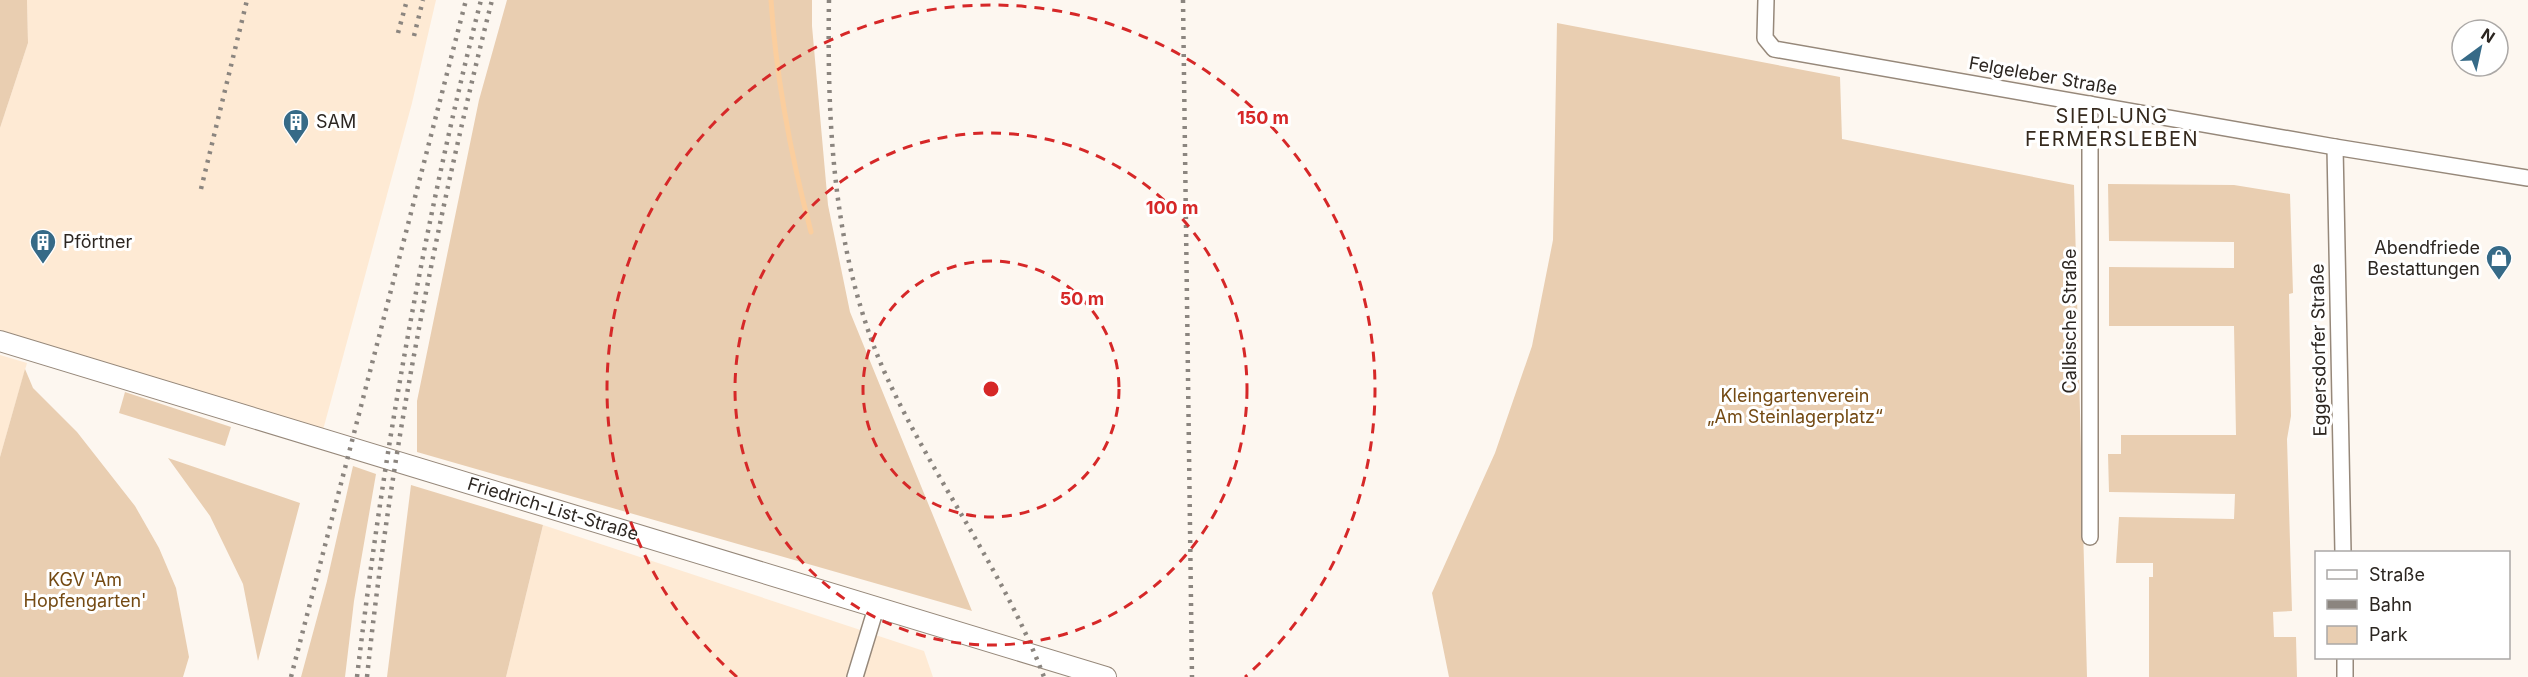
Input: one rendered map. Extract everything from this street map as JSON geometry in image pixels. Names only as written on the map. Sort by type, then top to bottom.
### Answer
[{"type":"street","name":"Felgeleber Straße","points":[[1766,3],[1765,38],[1774,49],[2335,147],[2528,178]]},
{"type":"street","name":"Calbische Straße","points":[[2090,104],[2090,537]]},
{"type":"street","name":"Eggersdorfer Straße","points":[[2335,147],[2343,551]]},
{"type":"street","name":"Friedrich-List-Straße","points":[[0,341],[1106,677]]},
{"type":"street","points":[[855,677],[876,608]]},
{"type":"street","points":[[2345,659],[2345,677]]},
{"type":"shaded area","points":[[27,0],[436,0],[412,103],[323,430],[0,330],[0,128],[28,43]]},
{"type":"shaded area","points":[[0,355],[27,363],[0,457]]},
{"type":"shaded area","points":[[543,525],[924,651],[933,677],[506,677]]},
{"type":"green space","points":[[0,0],[27,0],[28,43],[0,128]]},
{"type":"green space","points":[[507,0],[812,0],[812,26],[828,205],[850,312],[972,611],[417,452],[417,401],[479,100]]},
{"type":"green space","name":"Kleingartenverein „Am Steinlagerplatz“","points":[[1557,23],[1840,77],[1842,139],[2074,185],[2087,677],[1449,677],[1432,593],[1495,453],[1532,346],[1553,240]]},
{"type":"green space","points":[[2108,184],[2234,185],[2290,194],[2293,293],[2289,294],[2291,416],[2287,439],[2292,611],[2273,612],[2274,637],[2296,637],[2297,677],[2149,677],[2149,577],[2153,577],[2153,563],[2116,563],[2119,517],[2234,519],[2235,494],[2109,492],[2108,454],[2121,454],[2121,435],[2236,435],[2234,326],[2109,326],[2109,267],[2234,268],[2234,242],[2109,241]]},
{"type":"green space","name":"KGV 'Am Hopfengarten'","points":[[25,369],[33,388],[77,432],[135,506],[159,548],[176,588],[189,657],[183,677],[0,677],[0,457]]},
{"type":"green space","points":[[125,392],[231,427],[225,446],[119,413]]},
{"type":"green space","points":[[168,458],[300,503],[258,661],[243,584],[210,516]]},
{"type":"green space","points":[[353,466],[376,474],[354,601],[345,677],[301,677],[327,581]]},
{"type":"green space","points":[[411,485],[543,525],[506,677],[387,677]]},
{"type":"waterway","points":[[771,0],[785,117],[811,232]]},
{"type":"railway","points":[[201,189],[247,0]]},
{"type":"railway","points":[[398,33],[407,0]]},
{"type":"railway","points":[[414,36],[423,0]]},
{"type":"railway","points":[[291,677],[466,0]]},
{"type":"railway","points":[[357,677],[380,506],[408,337],[441,168],[481,0]]},
{"type":"railway","points":[[367,677],[402,421],[452,167],[492,0]]},
{"type":"railway","points":[[829,0],[830,94],[837,188],[854,282],[867,327],[884,371],[903,410],[988,560],[1027,637],[1044,677]]},
{"type":"railway","points":[[1183,0],[1192,677]]},
{"type":"place","name":"SAM","points":[[296,145]]},
{"type":"place","name":"Pförtner","points":[[43,265]]},
{"type":"place","name":"Abendfriede Bestattungen","points":[[2499,281]]},
{"type":"district","name":"SIEDLUNG FERMERSLEBEN","points":[[2112,128]]}]
